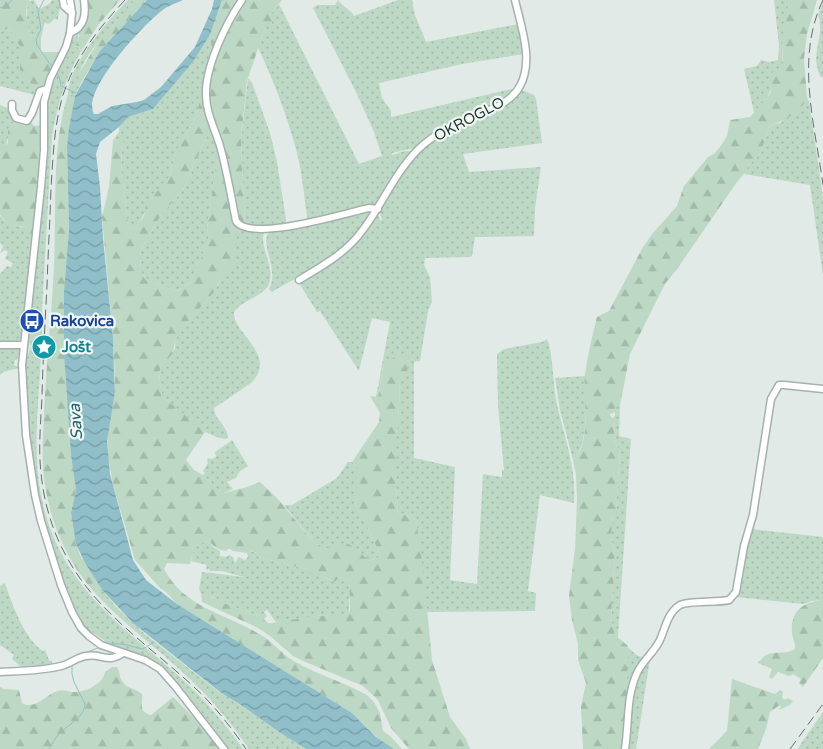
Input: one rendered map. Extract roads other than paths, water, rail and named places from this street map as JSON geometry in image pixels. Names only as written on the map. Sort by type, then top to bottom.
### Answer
[{"type":"street","points":[[63,0],[64,6],[72,13]]},
{"type":"street","points":[[70,0],[72,13],[70,33],[66,47],[46,89],[44,102],[44,150],[41,187],[22,365],[26,435],[41,522],[72,612],[84,631],[104,646],[145,660],[160,669],[176,686],[224,749]]},
{"type":"street","points":[[70,33],[80,28],[82,24],[85,10],[84,0]]},
{"type":"street","points":[[242,0],[225,28],[217,47],[208,77],[206,94],[208,113],[214,126],[232,193],[236,221],[243,228],[267,230],[314,222],[369,208],[378,209]]},
{"type":"street","name":"OKROGLO","points":[[299,280],[330,262],[362,232],[416,151],[440,132],[504,103],[515,94],[526,68],[526,55],[515,0]]},
{"type":"street","points":[[12,104],[12,110],[16,118],[27,121],[40,91],[46,89]]},
{"type":"street","points":[[0,346],[24,345]]},
{"type":"street","points":[[625,749],[630,692],[633,681],[638,670],[654,650],[675,609],[686,603],[713,603],[729,600],[736,592],[744,546],[755,506],[771,398],[776,388],[779,385],[784,385],[823,389]]},
{"type":"street","points":[[0,672],[34,671],[72,662],[85,656],[109,659],[116,658],[122,653]]},
{"type":"water","name":"Sava","points":[[147,0],[183,0],[159,13],[139,32],[115,60],[96,91],[92,104],[94,114],[98,114],[112,106],[144,100],[161,87],[195,47],[212,9],[214,0],[222,0],[210,35],[193,62],[153,109],[128,117],[100,142],[96,154],[113,338],[115,392],[107,441],[110,474],[133,560],[146,580],[177,604],[352,713],[376,737],[394,749],[306,749],[279,732],[220,692],[134,624],[103,591],[85,563],[76,544],[71,513],[76,490],[71,454],[64,355],[64,293],[69,229],[67,146],[69,128],[75,96],[99,52]]},
{"type":"waterway","points":[[0,8],[6,6],[12,0]]},
{"type":"waterway","points":[[44,0],[38,11],[41,29],[36,40],[37,45],[52,67]]},
{"type":"waterway","points":[[56,72],[61,86],[76,93]]},
{"type":"waterway","points":[[109,645],[122,644],[143,649],[154,642]]},
{"type":"waterway","points":[[83,654],[100,647]]},
{"type":"waterway","points":[[49,749],[58,735],[84,709],[85,704],[74,682],[72,664]]},
{"type":"railway","points":[[125,0],[88,44],[74,69],[63,95],[54,141],[40,434],[42,485],[47,507],[63,551],[81,580],[110,613],[208,701],[246,749]]},
{"type":"railway","points":[[823,0],[815,22],[810,45],[809,68],[809,92],[823,185]]},
{"type":"railway","points":[[790,749],[823,704]]},
{"type":"place","name":"Rakovica","points":[[32,321]]},
{"type":"place","name":"Jošt","points":[[44,347]]}]
